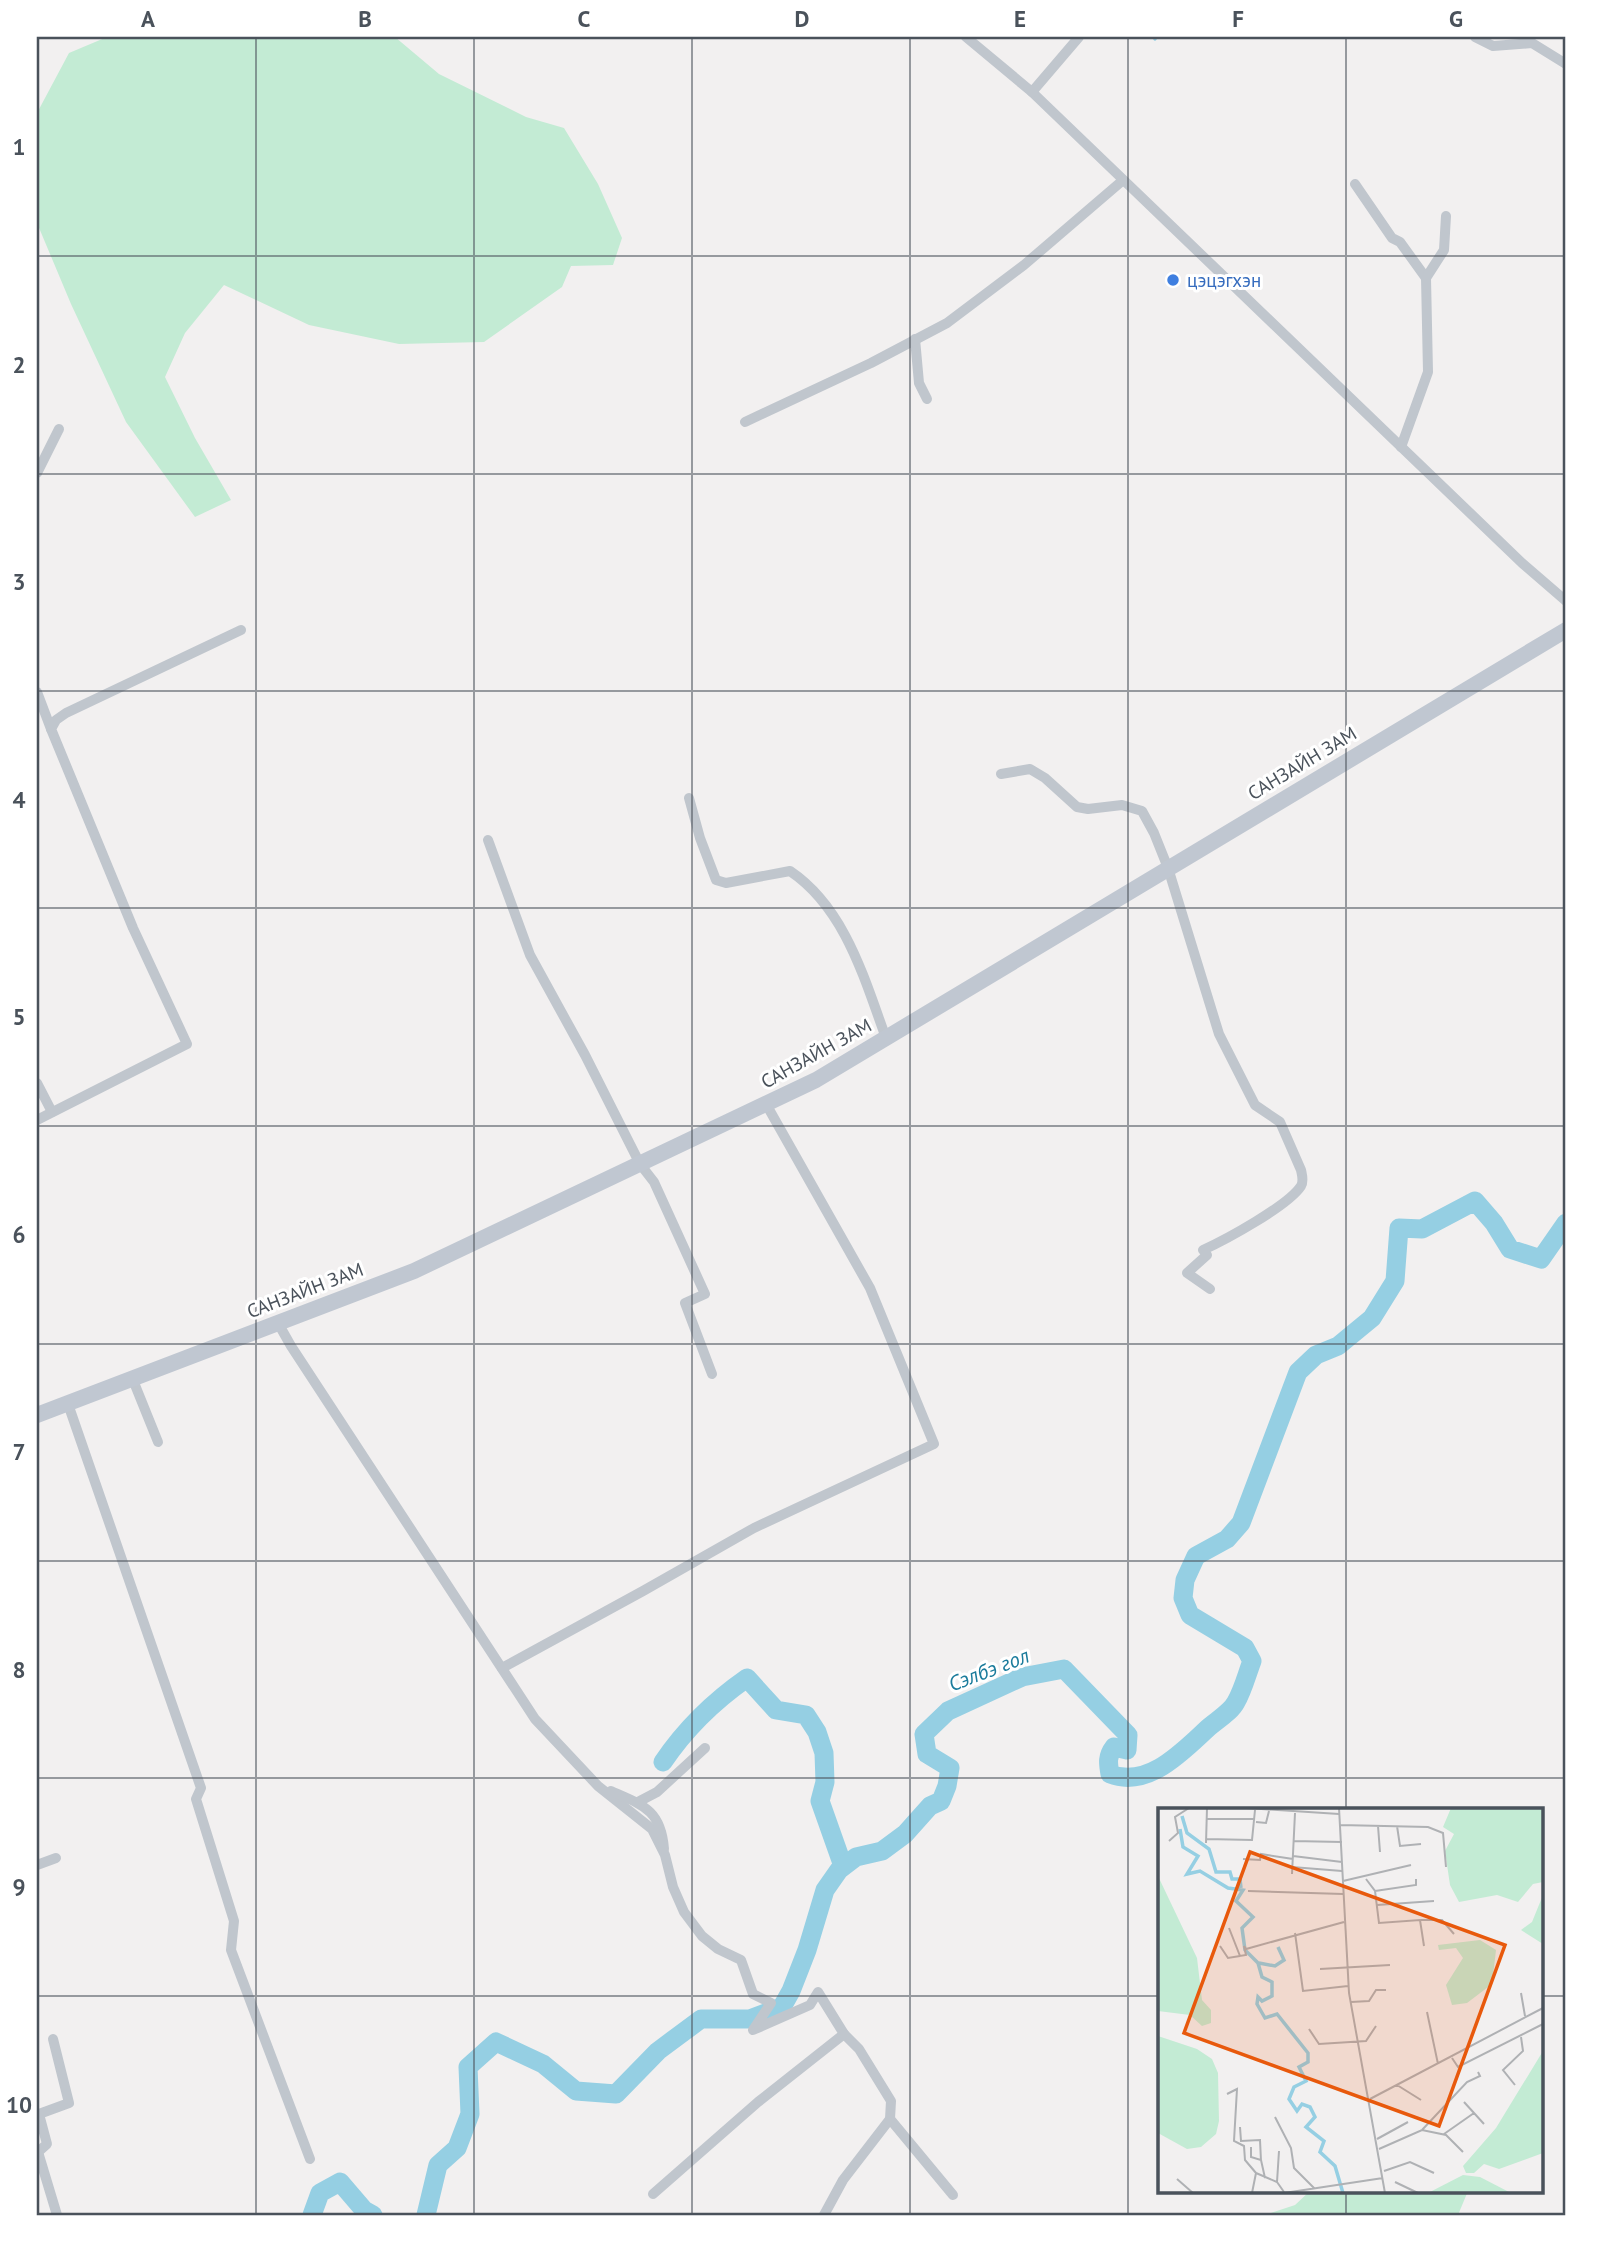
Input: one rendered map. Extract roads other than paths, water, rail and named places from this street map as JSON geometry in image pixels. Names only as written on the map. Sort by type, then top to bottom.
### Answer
[{"type":"main road","name":"САНЗАЙН ЗАМ","points":[[37,1415],[414,1271],[816,1080],[1566,630]]},
{"type":"street","points":[[966,37],[1032,92],[1522,563],[1566,601]]},
{"type":"street","points":[[1032,92],[1079,37]]},
{"type":"street","points":[[1475,37],[1493,46],[1532,43],[1566,64]]},
{"type":"street","points":[[745,422],[871,363],[947,323],[1024,265],[1122,181]]},
{"type":"street","points":[[1355,184],[1392,238],[1400,242],[1426,278]]},
{"type":"street","points":[[1401,447],[1428,372],[1426,278],[1444,250],[1446,216]]},
{"type":"street","points":[[915,340],[919,383],[927,399]]},
{"type":"street","points":[[37,473],[59,429]]},
{"type":"street","points":[[51,729],[56,720],[66,713],[241,630]]},
{"type":"street","points":[[37,692],[133,928],[187,1044],[37,1120]]},
{"type":"street","points":[[1002,774],[1030,769],[1045,778],[1077,807],[1088,809],[1122,805],[1142,811],[1168,868],[1219,1034],[1255,1105],[1280,1122],[1303,1177],[1301,1186],[1281,1204],[1233,1236],[1203,1250],[1207,1255],[1187,1273],[1210,1289]]},
{"type":"street","points":[[689,798],[716,880],[726,883],[789,871],[800,878],[838,921],[849,942],[886,1038]]},
{"type":"street","points":[[488,840],[530,955],[640,1164],[654,1182],[705,1294],[685,1303],[712,1374]]},
{"type":"street","points":[[37,1083],[52,1112]]},
{"type":"street","points":[[502,1668],[754,1528],[934,1444],[870,1288],[766,1104]]},
{"type":"street","points":[[278,1323],[535,1719],[598,1786],[652,1829],[665,1855]]},
{"type":"street","points":[[133,1380],[158,1442]]},
{"type":"street","points":[[68,1404],[201,1788],[196,1799],[234,1921],[231,1950],[310,2159]]},
{"type":"street","points":[[638,1802],[657,1792],[705,1748]]},
{"type":"street","points":[[598,1786],[638,1802],[646,1807],[657,1821],[663,1834],[673,1887],[684,1912],[702,1936],[718,1949],[741,1960],[753,1994],[771,2003],[753,2030],[810,2005],[818,1992],[844,2034],[859,2049],[891,2101],[890,2119],[843,2180],[824,2215]]},
{"type":"street","points":[[37,1865],[56,1858]]},
{"type":"street","points":[[653,2194],[758,2102],[844,2034]]},
{"type":"street","points":[[53,2039],[69,2103],[39,2114],[47,2144],[38,2152],[57,2215]]},
{"type":"street","points":[[890,2119],[954,2195]]},
{"type":"waterway","name":"Сэлбэ гол","points":[[426,2215],[438,2165],[457,2148],[470,2114],[468,2067],[496,2042],[543,2064],[576,2091],[616,2094],[658,2051],[701,2019],[750,2019],[782,2007],[807,1950],[825,1890],[839,1870],[856,1857],[882,1851],[905,1834],[930,1806],[941,1801],[950,1768],[927,1754],[924,1734],[948,1711],[1022,1677],[1064,1669],[1128,1735],[1127,1750],[1114,1747],[1109,1760],[1110,1774],[1124,1777],[1138,1776],[1164,1765],[1227,1713],[1234,1706],[1252,1661],[1245,1648],[1190,1615],[1183,1598],[1185,1580],[1196,1556],[1227,1539],[1241,1523],[1298,1372],[1316,1355],[1338,1346],[1372,1318],[1395,1281],[1399,1228],[1422,1229],[1475,1201],[1494,1223],[1510,1249],[1541,1259],[1566,1223]]},
{"type":"waterway","points":[[663,1762],[701,1716],[747,1678],[776,1710],[806,1715],[817,1732],[824,1753],[825,1782],[820,1801],[843,1866]]},
{"type":"waterway","name":"Сэлбэ гол","points":[[312,2215],[320,2193],[340,2182],[364,2210],[373,2215]]},
{"type":"place","name":"цэцэгхэн","points":[[1173,280]]}]
